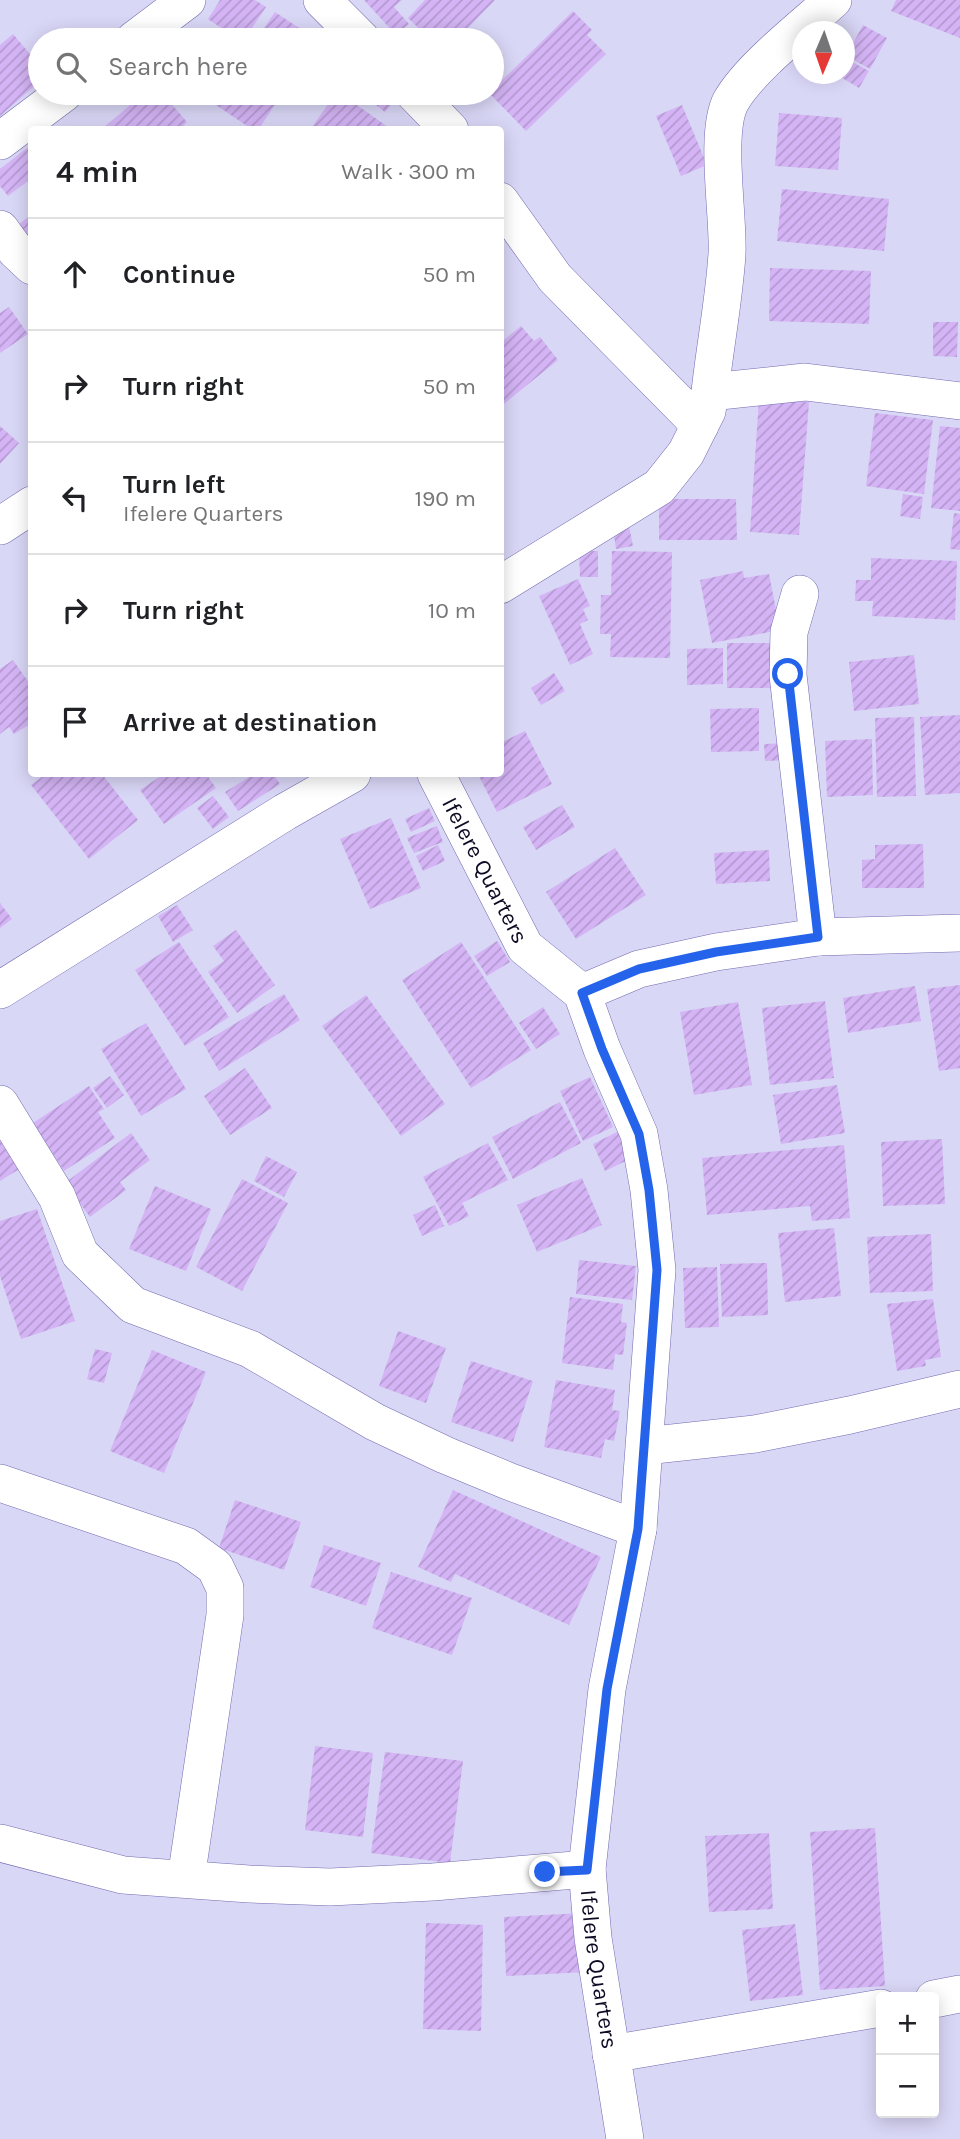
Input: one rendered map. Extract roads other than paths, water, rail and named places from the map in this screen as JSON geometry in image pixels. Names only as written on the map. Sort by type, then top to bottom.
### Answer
[{"type":"street","points":[[150,28],[187,0]]},
{"type":"street","points":[[322,0],[350,28]]},
{"type":"street","points":[[504,583],[659,486],[686,453],[705,408],[727,253],[723,158],[730,103],[751,76],[833,0]]},
{"type":"street","points":[[0,141],[48,105]]},
{"type":"street","points":[[426,105],[446,126]]},
{"type":"street","points":[[504,207],[555,278],[705,408]]},
{"type":"street","points":[[0,229],[28,262]]},
{"type":"street","points":[[705,408],[805,382],[960,401]]},
{"type":"street","points":[[0,526],[28,508]]},
{"type":"street","points":[[800,594],[789,632],[788,674],[818,937]]},
{"type":"street","points":[[0,990],[285,812],[347,777]]},
{"type":"street","name":"Ifelere Quarters","points":[[438,777],[525,947],[582,993],[602,1049],[639,1134],[649,1190],[657,1270],[638,1529],[607,1689],[587,1870],[593,1938],[625,2139]]},
{"type":"street","points":[[582,993],[639,969],[716,952],[818,937],[960,933]]},
{"type":"street","points":[[0,1104],[57,1197],[80,1254],[133,1305],[250,1349],[375,1422],[445,1455],[638,1529]]},
{"type":"street","points":[[645,1446],[755,1434],[960,1389]]},
{"type":"street","points":[[0,1483],[186,1546],[215,1567],[225,1588],[225,1615],[186,1879]]},
{"type":"street","points":[[0,1843],[123,1875],[330,1886],[433,1882],[587,1870]]},
{"type":"street","points":[[939,1998],[960,1994]]},
{"type":"street","points":[[611,2054],[876,2009]]}]
